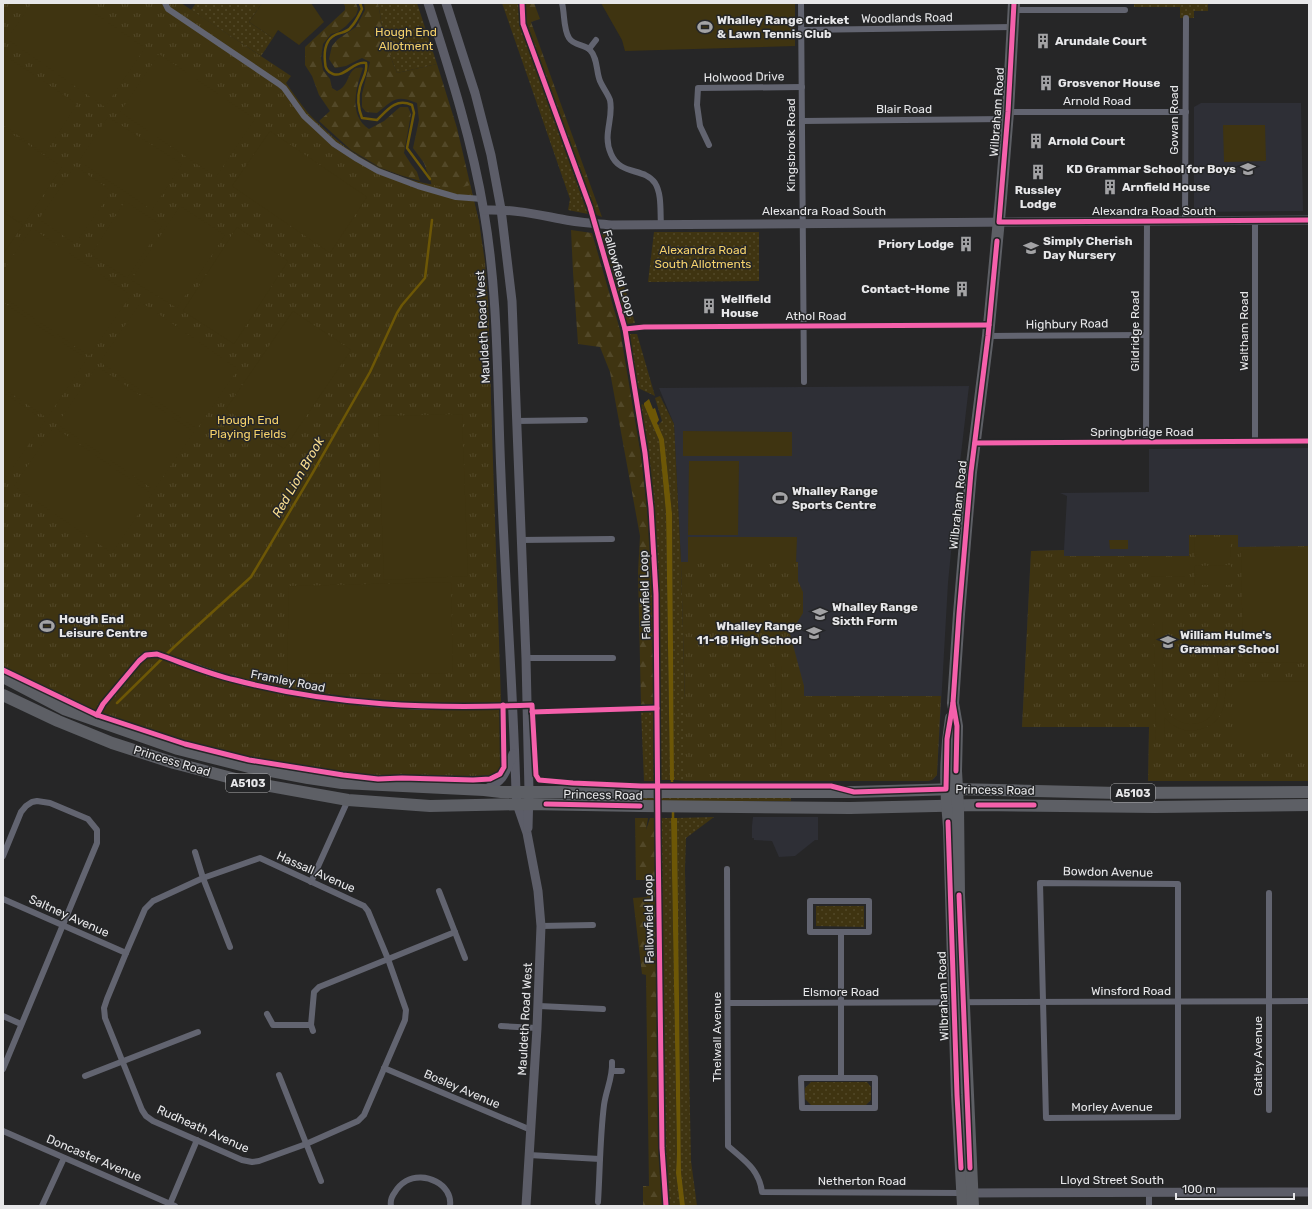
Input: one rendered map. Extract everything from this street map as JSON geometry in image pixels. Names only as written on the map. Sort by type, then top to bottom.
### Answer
[{"type":"highway","name":"Wilbraham Road","points":[[963,1206],[967,1193],[948,827],[952,806],[951,789],[957,726],[953,703],[959,607],[975,443],[989,330],[1008,115],[1014,7]]},
{"type":"highway","name":"Princess Road","points":[[3,678],[64,709],[178,749],[249,767],[342,783],[516,792],[525,800],[640,806],[850,808],[978,805],[1155,807],[1309,806]]},
{"type":"highway","name":"Princess Road","points":[[3,695],[85,732],[174,763],[247,782],[348,800],[430,806],[639,792],[854,792],[951,789],[1118,793],[1309,792]]},
{"type":"highway","name":"Wilbraham Road","points":[[967,1193],[973,1206]]},
{"type":"street","points":[[165,3],[168,9],[284,88],[304,116],[334,144],[357,159],[378,171],[436,192],[456,197],[482,199]]},
{"type":"street","name":"Mauldeth Road West","points":[[428,3],[468,135],[482,199],[491,254],[496,328],[503,538],[516,792]]},
{"type":"street","name":"Mauldeth Road West","points":[[446,3],[475,93],[491,155],[502,209],[512,301],[520,540],[526,658],[525,800],[527,833],[538,891],[541,926],[539,1006],[526,1206]]},
{"type":"street","points":[[562,3],[565,13],[566,33],[570,40],[589,49],[594,55],[600,80],[609,99],[611,108],[607,138],[611,156],[616,163],[623,168],[629,171],[638,172],[655,183],[660,204],[661,225]]},
{"type":"street","name":"Kingsbrook Road","points":[[801,3],[804,382]]},
{"type":"street","points":[[1014,7],[1125,10]]},
{"type":"street","name":"Gowan Road","points":[[1185,221],[1186,18]]},
{"type":"street","name":"Woodlands Road","points":[[801,30],[1012,28]]},
{"type":"street","points":[[589,49],[596,40]]},
{"type":"street","name":"Holwood Drive","points":[[710,145],[700,126],[697,105],[698,88],[802,87]]},
{"type":"street","name":"Arnold Road","points":[[1008,115],[1186,112]]},
{"type":"street","name":"Blair Road","points":[[802,121],[1008,115]]},
{"type":"street","name":"Alexandra Road South","points":[[484,210],[502,209],[578,222],[611,225],[1309,220]]},
{"type":"street","name":"Waltham Road","points":[[1255,441],[1256,220]]},
{"type":"street","name":"Gildridge Road","points":[[1146,442],[1147,221]]},
{"type":"street","name":"Athol Road","points":[[644,327],[804,326],[989,330]]},
{"type":"street","name":"Highbury Road","points":[[989,330],[1146,334]]},
{"type":"street","points":[[516,421],[585,420]]},
{"type":"street","name":"Springbridge Road","points":[[975,443],[1309,441]]},
{"type":"street","points":[[520,540],[612,539]]},
{"type":"street","name":"Framley Road","points":[[157,654],[235,680],[289,692],[337,700],[423,707],[510,705]]},
{"type":"street","points":[[510,658],[613,658]]},
{"type":"street","name":"Mauldeth Road West","points":[[484,790],[503,778],[514,751]]},
{"type":"street","points":[[311,882],[348,800]]},
{"type":"street","points":[[3,856],[21,812],[32,802],[37,801],[50,803],[88,819],[97,830],[97,842],[3,1068]]},
{"type":"street","points":[[194,852],[230,947]]},
{"type":"street","name":"Hassall Avenue","points":[[126,953],[145,909],[153,901],[203,878],[260,858],[364,906],[368,911],[388,958],[406,1010],[405,1020],[384,1068]]},
{"type":"street","name":"Thelwall Avenue","points":[[728,869],[728,1146],[751,1166],[757,1174],[761,1183],[762,1192]]},
{"type":"street","name":"Bowdon Avenue","points":[[1043,1003],[1040,883],[1178,884],[1178,1002]]},
{"type":"street","points":[[439,890],[465,958]]},
{"type":"street","name":"Gatley Avenue","points":[[1268,893],[1269,1110]]},
{"type":"street","name":"Saltney Avenue","points":[[3,899],[126,953]]},
{"type":"street","points":[[810,901],[869,901],[869,932],[841,932],[810,932],[810,901]]},
{"type":"street","points":[[541,926],[593,925]]},
{"type":"street","points":[[267,1014],[273,1025],[312,1028],[314,992],[320,987],[388,958],[455,932]]},
{"type":"street","points":[[841,932],[841,1078]]},
{"type":"street","name":"Rudheath Avenue","points":[[126,953],[104,1008],[105,1018],[142,1110],[146,1116],[153,1121],[242,1160],[252,1162],[259,1161],[306,1144],[358,1121],[364,1115],[384,1068]]},
{"type":"street","name":"Winsford Road","points":[[958,1003],[1309,1001]]},
{"type":"street","name":"Morley Avenue","points":[[1043,1003],[1046,1118],[1054,1118],[1178,1117],[1178,1002]]},
{"type":"street","name":"Elsmore Road","points":[[728,1003],[958,1003]]},
{"type":"street","points":[[539,1006],[603,1009]]},
{"type":"street","points":[[3,1016],[22,1024]]},
{"type":"street","points":[[501,1026],[537,1028]]},
{"type":"street","points":[[85,1076],[198,1032]]},
{"type":"street","points":[[598,1202],[602,1117],[604,1103],[613,1071],[612,1062]]},
{"type":"street","name":"Bosley Avenue","points":[[384,1068],[531,1130]]},
{"type":"street","points":[[613,1071],[622,1071]]},
{"type":"street","points":[[279,1074],[321,1181]]},
{"type":"street","points":[[801,1078],[841,1078],[874,1078],[874,1108],[802,1108],[801,1078]]},
{"type":"street","name":"Doncaster Avenue","points":[[3,1131],[173,1205]]},
{"type":"street","points":[[173,1205],[197,1140]]},
{"type":"street","points":[[529,1155],[600,1159]]},
{"type":"street","points":[[42,1206],[64,1158]]},
{"type":"street","points":[[391,1206],[390,1204],[393,1194],[399,1186],[407,1180],[417,1177],[431,1180],[443,1186],[449,1193],[450,1206]]},
{"type":"street","name":"Netherton Road","points":[[762,1192],[967,1193]]},
{"type":"street","points":[[1149,1192],[1149,1206]]},
{"type":"street","name":"Lloyd Street South","points":[[967,1193],[1309,1192]]},
{"type":"shaded area","name":"KD Grammar School for Boys","points":[[1201,103],[1301,103],[1303,211],[1194,212],[1194,107]]},
{"type":"shaded area","name":"Whalley Range 11-18 High School","points":[[969,386],[948,583],[937,775],[934,779],[928,781],[685,781],[685,701],[681,562],[674,424],[659,388]]},
{"type":"shaded area","points":[[649,399],[653,409],[655,408],[659,420],[657,423],[664,439],[672,513],[674,780],[670,780],[666,513],[659,440],[644,405],[644,403]]},
{"type":"shaded area","name":"William Hulme's Grammar School","points":[[1309,448],[1309,781],[1148,781],[1149,727],[1022,727],[1031,551],[1064,550],[1067,496],[1060,493],[1149,492],[1149,449]]},
{"type":"shaded area","points":[[753,817],[818,817],[818,840],[815,840],[795,856],[779,857],[772,841],[754,840],[754,838],[752,838]]},
{"type":"shaded area","points":[[671,818],[677,818],[681,1172],[685,1206],[680,1206],[676,1173],[677,1152]]},
{"type":"green space","name":"Hough End Playing Fields","points":[[3,3],[181,3],[291,76],[286,83],[308,113],[332,136],[354,153],[389,172],[415,181],[450,188],[465,187],[470,185],[479,222],[485,262],[488,312],[503,761],[499,773],[491,779],[482,780],[402,777],[364,778],[325,773],[253,760],[191,744],[134,726],[57,694],[3,669]]},
{"type":"green space","points":[[32,3],[80,3],[145,48],[105,107],[7,39]]},
{"type":"green space","points":[[196,3],[262,3],[249,22],[273,38],[261,56],[191,10]]},
{"type":"green space","points":[[262,3],[311,3],[324,22],[299,45],[278,30],[273,38],[249,22]]},
{"type":"green space","points":[[343,3],[356,3],[358,9],[356,15],[346,26],[338,32],[331,34],[323,44],[321,58],[323,70],[330,79],[332,88],[337,91],[345,84],[352,71],[358,68],[363,68],[356,92],[356,109],[362,123],[369,129],[384,121],[400,107],[408,107],[411,114],[404,153],[417,172],[420,181],[381,168],[351,150],[319,121],[330,111],[319,95],[312,76],[305,65],[305,47],[345,10]]},
{"type":"green space","points":[[364,3],[378,3],[385,43],[397,73],[437,64],[457,128],[479,222],[488,299],[492,438],[438,230],[431,182],[424,163],[413,148],[419,120],[417,103],[410,100],[399,99],[391,102],[377,113],[366,112],[362,107],[362,94],[370,62],[362,58],[346,66],[335,68],[329,59],[332,46],[338,39],[356,27],[365,10]]},
{"type":"green space","name":"Hough End Allotment","points":[[378,3],[417,3],[437,64],[397,73],[385,43]]},
{"type":"green space","points":[[502,3],[518,3],[520,25],[588,214],[568,210],[570,199]]},
{"type":"green space","points":[[524,3],[534,3],[540,19],[531,22],[602,217],[594,214],[524,21]]},
{"type":"green space","name":"Whalley Range Cricket & Lawn Tennis Club","points":[[601,3],[795,3],[795,46],[625,51],[622,40]]},
{"type":"green space","points":[[1134,3],[1208,3],[1208,11],[1194,11],[1194,18],[1180,18],[1180,7],[1134,7]]},
{"type":"green space","points":[[3,54],[77,104],[45,154],[3,125]]},
{"type":"green space","points":[[159,54],[255,119],[216,177],[120,112]]},
{"type":"green space","points":[[108,117],[182,164],[152,210],[79,161]]},
{"type":"green space","points":[[1223,125],[1265,125],[1266,161],[1224,162]]},
{"type":"green space","points":[[3,128],[62,167],[24,224],[3,209]]},
{"type":"green space","points":[[270,131],[367,197],[330,253],[232,186]]},
{"type":"green space","points":[[75,166],[112,191],[75,244],[39,219]]},
{"type":"green space","points":[[125,201],[162,226],[127,278],[91,255]]},
{"type":"green space","points":[[180,206],[225,235],[177,308],[131,280]]},
{"type":"green space","points":[[3,212],[23,225],[3,254]]},
{"type":"green space","points":[[237,227],[288,261],[234,344],[183,311]]},
{"type":"green space","points":[[32,228],[131,295],[89,356],[3,297],[3,271]]},
{"type":"green space","points":[[571,230],[592,233],[620,330],[641,456],[651,544],[654,706],[641,706],[638,572],[640,536],[610,372],[600,347],[578,344]]},
{"type":"green space","name":"Alexandra Road South Allotments","points":[[654,232],[759,232],[759,281],[648,282]]},
{"type":"green space","points":[[600,233],[609,234],[635,323],[626,324]]},
{"type":"green space","points":[[3,302],[87,359],[47,418],[3,388]]},
{"type":"green space","points":[[141,302],[238,369],[197,429],[100,362]]},
{"type":"green space","points":[[293,311],[351,350],[284,449],[226,409]]},
{"type":"green space","points":[[628,334],[637,334],[655,396],[638,388]]},
{"type":"green space","points":[[97,366],[194,432],[154,490],[57,424]]},
{"type":"green space","points":[[3,392],[45,421],[4,480],[3,480]]},
{"type":"green space","points":[[660,396],[674,424],[681,562],[685,701],[685,781],[674,780],[672,513],[664,439],[658,425],[662,421],[655,398]]},
{"type":"green space","points":[[642,404],[644,405],[659,440],[666,513],[670,780],[660,780],[658,611],[654,502],[647,441],[640,407]]},
{"type":"green space","points":[[462,414],[468,576],[384,580],[378,416]]},
{"type":"green space","points":[[54,427],[152,494],[112,553],[14,486]]},
{"type":"green space","points":[[683,431],[792,432],[792,456],[683,456]]},
{"type":"green space","points":[[689,461],[739,461],[738,535],[688,535]]},
{"type":"green space","name":"William Hulme's Grammar School","points":[[1189,535],[1238,535],[1238,547],[1309,546],[1309,781],[1148,781],[1149,727],[1022,727],[1031,551],[1064,550],[1064,556],[1189,556]]},
{"type":"green space","points":[[688,537],[797,537],[796,562],[688,562]]},
{"type":"green space","points":[[1194,538],[1230,538],[1231,557],[1195,557]]},
{"type":"green space","points":[[1109,540],[1128,540],[1128,549],[1110,549]]},
{"type":"green space","points":[[1309,549],[1309,662],[1243,663],[1241,550]]},
{"type":"green space","points":[[1151,559],[1186,559],[1186,576],[1151,577]]},
{"type":"green space","points":[[681,562],[798,562],[798,581],[803,592],[803,613],[790,634],[804,686],[804,696],[941,696],[937,775],[932,780],[928,781],[685,781],[685,701]]},
{"type":"green space","points":[[1231,565],[1231,585],[1195,585],[1194,566]]},
{"type":"green space","points":[[451,582],[453,673],[287,674],[289,586]]},
{"type":"green space","points":[[1154,622],[1162,622],[1163,646],[1174,636],[1184,632],[1201,633],[1216,642],[1225,661],[1225,697],[1222,712],[1213,723],[1197,730],[1188,731],[1171,724],[1164,717],[1165,740],[1156,740]],"holes":[[[1191,638],[1207,643],[1211,647],[1215,652],[1217,659],[1219,681],[1217,703],[1215,710],[1207,720],[1200,723],[1187,724],[1177,720],[1169,714],[1164,706],[1162,664],[1165,652],[1176,642]]]},
{"type":"green space","points":[[775,664],[781,664],[782,748],[776,749]]},
{"type":"green space","points":[[1309,681],[1309,752],[1236,752],[1236,682]]},
{"type":"green space","points":[[641,711],[653,711],[654,781],[644,781]]},
{"type":"green space","points":[[791,796],[791,801],[634,801],[634,797]]},
{"type":"green space","points":[[714,817],[686,838],[685,870],[691,1161],[697,1206],[685,1206],[681,1172],[677,818]]},
{"type":"green space","points":[[635,818],[648,818],[646,830],[650,818],[655,818],[662,1206],[643,1206],[643,1186],[649,1186],[646,975],[642,974],[633,898],[647,897],[648,880],[636,880]]},
{"type":"green space","points":[[659,818],[671,818],[677,1152],[676,1173],[680,1206],[668,1206],[665,1165]]},
{"type":"green space","points":[[816,906],[864,906],[864,927],[816,926]]},
{"type":"green space","points":[[811,1082],[867,1082],[871,1087],[871,1100],[866,1105],[811,1105],[805,1099],[805,1088]]},
{"type":"waterway","points":[[360,3],[362,9],[353,25],[348,30],[332,37],[327,43],[325,54],[326,67],[328,71],[337,75],[345,72],[357,64],[366,63],[366,72],[358,95],[362,118],[377,120],[397,104],[406,103],[412,105],[414,113],[407,148],[430,179]]},
{"type":"waterway","name":"Red Lion Brook","points":[[117,703],[174,647],[251,577],[370,372],[397,313],[425,278],[432,220]]},
{"type":"waterway","points":[[672,777],[672,788]]},
{"type":"waterway","points":[[673,809],[673,820]]},
{"type":"cycle path","name":"Fallowfield Loop","points":[[522,3],[523,24],[590,207],[625,329],[645,453],[651,508],[656,594],[662,1148],[666,1206]]},
{"type":"cycle path","points":[[1014,3],[1008,112],[999,222],[1309,220]]},
{"type":"cycle path","points":[[956,771],[957,726],[953,703],[959,614],[971,472],[988,336],[997,241]]},
{"type":"cycle path","points":[[625,329],[644,327],[989,325]]},
{"type":"cycle path","points":[[975,443],[1309,441]]},
{"type":"cycle path","points":[[97,715],[103,704],[139,661],[146,655],[157,654],[225,678],[272,689],[309,695],[382,704],[419,706],[532,705],[536,775],[539,780],[641,786],[831,786],[854,792],[946,789],[947,739],[953,703]]},
{"type":"cycle path","points":[[3,670],[97,715],[185,744],[249,760],[378,779],[402,778],[473,780],[490,779],[500,774],[504,767],[503,705]]},
{"type":"cycle path","points":[[532,712],[657,708]]},
{"type":"cycle path","points":[[546,804],[640,806]]},
{"type":"cycle path","points":[[978,805],[1034,805]]},
{"type":"cycle path","points":[[948,822],[957,1095],[961,1168]]},
{"type":"cycle path","points":[[959,895],[970,1168]]},
{"type":"place","name":"Whalley Range Cricket & Lawn Tennis Club","points":[[705,27]]},
{"type":"place","name":"Arundale Court","points":[[1043,41]]},
{"type":"place","name":"Grosvenor House","points":[[1046,83]]},
{"type":"place","name":"Arnold Court","points":[[1036,141]]},
{"type":"place","name":"KD Grammar School for Boys","points":[[1248,169]]},
{"type":"place","name":"Russley Lodge","points":[[1038,172]]},
{"type":"place","name":"Arnfield House","points":[[1110,187]]},
{"type":"place","name":"Priory Lodge","points":[[966,244]]},
{"type":"place","name":"Simply Cherish Day Nursery","points":[[1031,248]]},
{"type":"place","name":"Contact-Home","points":[[962,289]]},
{"type":"place","name":"Wellfield House","points":[[709,306]]},
{"type":"place","name":"Whalley Range Sports Centre","points":[[780,498]]},
{"type":"place","name":"Whalley Range Sixth Form","points":[[820,614]]},
{"type":"place","name":"Hough End Leisure Centre","points":[[47,626]]},
{"type":"place","name":"Whalley Range 11-18 High School","points":[[814,633]]},
{"type":"place","name":"William Hulme's Grammar School","points":[[1168,642]]}]
